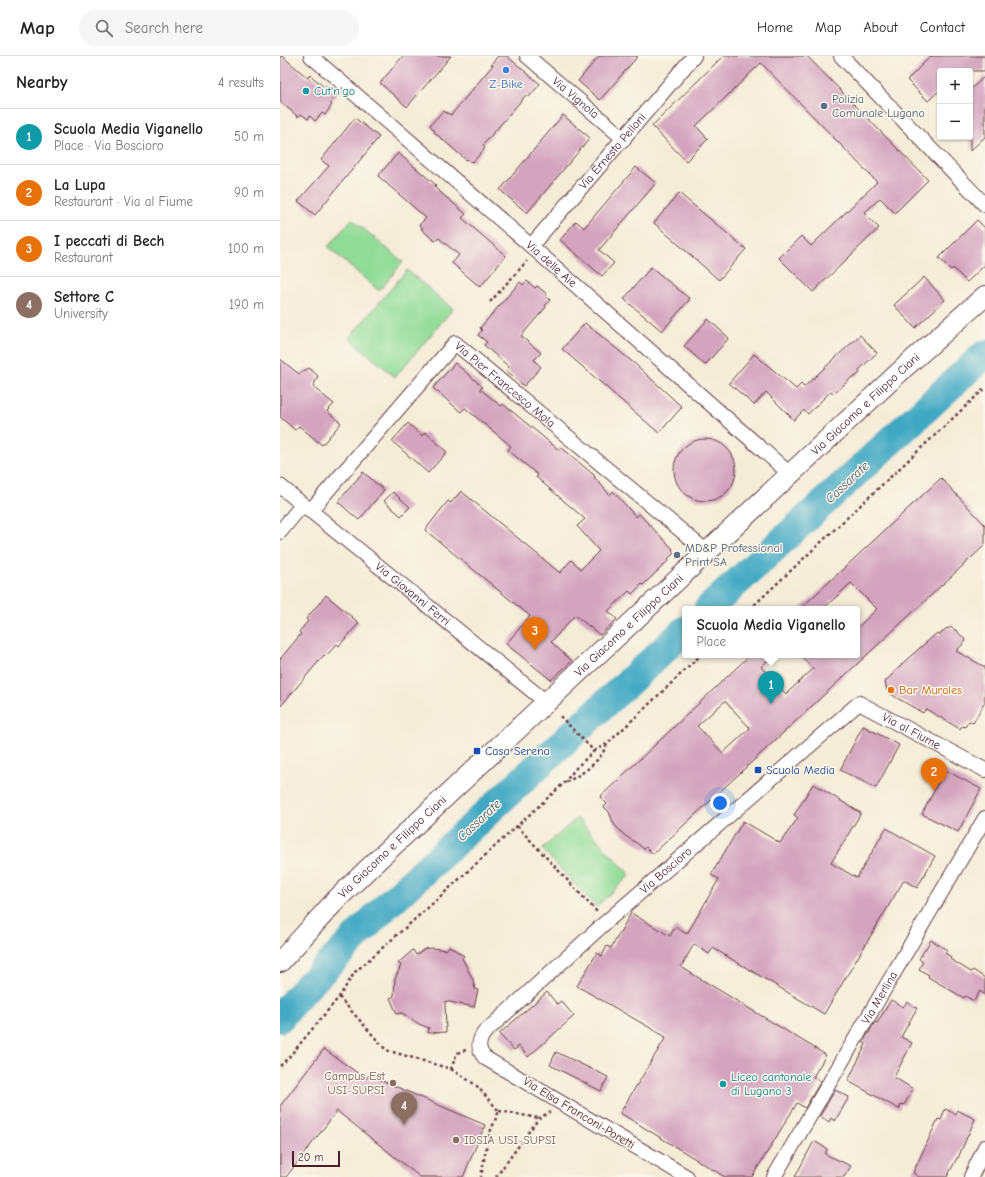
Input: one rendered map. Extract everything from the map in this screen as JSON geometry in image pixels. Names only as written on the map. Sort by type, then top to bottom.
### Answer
[{"type":"main road","name":"Via Giacomo e Filippo Ciani","points":[[280,962],[332,905],[368,869],[552,708],[707,552],[906,366],[985,296]]},
{"type":"street","name":"Via delle Aie","points":[[311,56],[534,249],[790,474]]},
{"type":"street","name":"Via Vignola","points":[[526,56],[624,139]]},
{"type":"street","name":"Via Ernesto Pelloni","points":[[534,249],[694,56]]},
{"type":"street","points":[[841,56],[985,205]]},
{"type":"street","name":"Via Pier Francesco Mola","points":[[306,508],[455,343],[707,552]]},
{"type":"street","name":"Via Giovanni Ferri","points":[[280,486],[552,708]]},
{"type":"street","points":[[280,532],[306,508]]},
{"type":"street","name":"Via al Fiume","points":[[859,703],[985,770]]},
{"type":"street","name":"Via Boscioro","points":[[479,1044],[484,1032],[606,922],[859,703]]},
{"type":"street","name":"Via Merlina","points":[[774,1177],[985,818]]},
{"type":"street","name":"Via Elsa Franconi-Poretti","points":[[479,1044],[481,1054],[485,1058],[687,1177]]},
{"type":"street","points":[[971,1177],[985,1147]]},
{"type":"path","points":[[490,302],[534,249]]},
{"type":"path","points":[[753,606],[985,388]]},
{"type":"path","points":[[280,1066],[339,997],[355,972],[431,906],[564,783],[593,751],[607,744],[698,658]]},
{"type":"path","points":[[552,708],[593,751]]},
{"type":"path","points":[[564,783],[580,776],[603,754],[607,744]]},
{"type":"path","points":[[517,826],[606,922]]},
{"type":"path","points":[[339,997],[386,1050],[451,1069],[476,1085],[500,1111],[539,1118]]},
{"type":"path","points":[[451,1069],[457,1053],[479,1044]]},
{"type":"path","points":[[496,1177],[539,1118],[553,1111],[560,1102]]},
{"type":"path","points":[[482,1177],[488,1137],[500,1111]]},
{"type":"green space","points":[[352,219],[403,262],[379,291],[328,247]]},
{"type":"green space","points":[[407,270],[453,309],[395,377],[349,338]]},
{"type":"green space","points":[[577,818],[630,875],[596,907],[542,849]]},
{"type":"building","name":"Cut'n'go","points":[[280,56],[282,56],[308,78],[310,75],[324,87],[326,85],[337,95],[330,103],[332,105],[325,115],[322,113],[315,121],[310,116],[308,119],[301,114],[298,117],[280,101]]},
{"type":"building","points":[[403,56],[451,56],[407,107],[380,83]]},
{"type":"building","points":[[498,56],[507,56],[540,84],[529,97],[526,95],[483,145],[485,148],[473,162],[471,162],[467,159],[466,160],[434,132],[435,131],[430,125],[443,111],[451,115],[493,65],[491,64]]},
{"type":"building","points":[[599,56],[638,56],[600,100],[578,81]]},
{"type":"building","points":[[723,56],[807,56],[928,180],[895,213],[880,198],[864,213],[879,228],[813,292],[779,258],[801,236],[811,246],[877,182],[761,63],[696,126],[708,139],[686,161],[652,126]]},
{"type":"building","points":[[931,56],[985,56],[985,71],[973,71],[973,68],[937,68],[937,93],[928,101],[907,80]]},
{"type":"building","points":[[985,76],[985,137],[970,151],[970,140],[973,140],[973,87]]},
{"type":"building","points":[[563,115],[590,138],[527,213],[500,190]]},
{"type":"building","points":[[355,118],[379,137],[315,215],[298,201],[329,166],[321,160]]},
{"type":"building","points":[[398,153],[436,185],[434,187],[466,214],[462,218],[506,256],[480,287],[452,263],[459,255],[439,238],[435,241],[421,229],[423,228],[419,225],[426,218],[378,176]]},
{"type":"building","points":[[636,167],[656,183],[599,250],[614,263],[602,276],[560,240],[576,221],[584,228]]},
{"type":"building","points":[[679,193],[746,249],[719,280],[654,223]]},
{"type":"building","points":[[977,220],[985,228],[985,265],[967,282],[953,268],[951,270],[939,258]]},
{"type":"building","points":[[651,267],[690,299],[662,331],[624,299]]},
{"type":"building","points":[[924,277],[945,300],[915,328],[894,305]]},
{"type":"building","points":[[527,281],[535,288],[537,286],[547,294],[546,296],[550,300],[545,306],[546,307],[521,336],[541,353],[534,360],[541,367],[524,386],[506,370],[509,367],[484,345],[487,342],[478,335],[482,330],[480,328],[520,282],[523,285]]},
{"type":"building","points":[[708,319],[729,338],[705,365],[684,346]]},
{"type":"building","points":[[585,323],[635,364],[682,407],[659,433],[562,349]]},
{"type":"building","points":[[860,335],[877,353],[859,370],[860,373],[855,377],[852,377],[834,394],[831,391],[808,414],[804,410],[794,420],[766,392],[754,405],[729,383],[754,354],[796,389],[801,384],[804,387]]},
{"type":"building","points":[[280,359],[299,374],[309,368],[318,376],[313,387],[334,404],[327,411],[341,423],[322,445],[299,426],[295,430],[280,417]]},
{"type":"building","points":[[455,363],[483,387],[480,389],[501,406],[503,404],[559,450],[561,447],[595,476],[594,477],[610,495],[613,491],[636,517],[639,514],[673,549],[672,550],[674,553],[668,559],[669,560],[643,585],[642,584],[632,594],[629,591],[608,611],[617,619],[600,635],[575,615],[551,642],[572,661],[551,680],[506,644],[530,616],[425,530],[448,501],[451,503],[461,491],[560,573],[571,560],[581,569],[599,551],[577,526],[585,519],[536,477],[538,475],[508,450],[511,446],[465,408],[461,412],[433,388]]},
{"type":"building","points":[[408,423],[422,436],[425,432],[447,452],[428,473],[392,441]]},
{"type":"building","points":[[705,439],[717,441],[727,448],[734,458],[736,470],[734,482],[727,492],[717,499],[705,501],[693,499],[683,492],[676,482],[674,470],[676,458],[683,448],[693,441]]},
{"type":"building","points":[[363,472],[384,490],[359,520],[338,502]]},
{"type":"building","points":[[941,478],[985,525],[985,545],[653,854],[646,847],[644,849],[624,835],[614,824],[609,812],[604,807],[607,804],[600,797],[747,658],[770,658],[761,667],[786,694],[813,669],[803,658],[860,658],[860,625],[877,609],[851,583],[826,606],[803,606]],"holes":[[[725,701],[750,728],[723,753],[697,726]]]},
{"type":"building","points":[[393,492],[410,507],[401,516],[384,501]]},
{"type":"building","points":[[326,595],[359,623],[339,646],[337,644],[326,656],[324,655],[280,707],[280,659],[301,634],[299,632],[308,621],[306,619]]},
{"type":"building","points":[[950,627],[957,631],[966,641],[956,651],[985,667],[985,702],[973,723],[969,721],[965,727],[962,726],[960,729],[926,709],[923,713],[897,698],[887,691],[885,682],[905,661],[937,633],[939,635]]},
{"type":"building","points":[[863,726],[899,745],[876,788],[840,770]]},
{"type":"building","points":[[945,770],[981,789],[958,832],[922,814]]},
{"type":"building","points":[[813,784],[861,813],[831,863],[857,878],[886,828],[935,856],[917,888],[904,880],[824,1014],[713,948],[709,954],[694,944],[681,967],[826,1055],[813,1077],[821,1081],[805,1108],[797,1103],[752,1177],[725,1177],[620,1113],[666,1037],[577,986],[597,953],[602,956],[607,946],[611,948],[631,913],[670,936],[675,927],[687,934],[719,879],[711,875],[743,821],[780,843],[798,818],[794,815]]},
{"type":"building","points":[[931,940],[947,950],[945,953],[951,957],[950,959],[971,972],[973,970],[985,978],[985,995],[980,991],[974,1001],[965,996],[964,998],[928,977],[929,975],[919,969],[923,962],[919,959]]},
{"type":"building","points":[[449,946],[464,956],[462,958],[473,980],[475,989],[478,990],[474,1007],[445,1001],[446,1032],[428,1033],[429,1028],[419,1024],[402,1013],[397,1014],[390,998],[394,996],[395,979],[401,965],[398,963],[413,950],[416,955],[424,949],[432,948],[446,950]]},
{"type":"building","points":[[547,992],[557,1004],[561,1001],[574,1016],[528,1057],[519,1046],[514,1050],[499,1034]]},
{"type":"building","points":[[891,1000],[903,1007],[907,1002],[917,1008],[901,1037],[912,1043],[894,1077],[913,1089],[904,1105],[901,1104],[899,1109],[848,1081],[866,1044],[863,1042]]},
{"type":"building","points":[[324,1049],[366,1079],[369,1075],[485,1125],[463,1177],[420,1177],[337,1111],[286,1177],[280,1177],[280,1106]]},
{"type":"building","points":[[556,1052],[608,1077],[601,1091],[550,1065]]},
{"type":"building","points":[[835,1090],[849,1097],[835,1121],[831,1118],[829,1122],[820,1116]]},
{"type":"building","points":[[945,1109],[956,1114],[957,1110],[975,1119],[958,1158],[947,1177],[919,1177],[913,1173],[938,1119],[941,1120]]},
{"type":"building","points":[[814,1141],[827,1149],[825,1154],[851,1166],[844,1177],[795,1177]]},
{"type":"waterway","name":"Cassarate","points":[[711,606],[985,354]]},
{"type":"waterway","name":"Cassarate","points":[[280,1018],[298,996],[387,905],[682,633]]},
{"type":"place","name":"Z-Bike","points":[[506,70]]},
{"type":"place","name":"Cut'n'go","points":[[306,91]]},
{"type":"place","name":"Polizia Comunale Lugano","points":[[824,106]]},
{"type":"place","name":"MD&P Professional Print SA","points":[[677,555]]},
{"type":"place","name":"I peccati di Bech","points":[[535,650]]},
{"type":"place","name":"Bar Murales","points":[[891,690]]},
{"type":"place","name":"Scuola Media Viganello","points":[[771,704]]},
{"type":"place","name":"Casa Serena","points":[[477,751]]},
{"type":"place","name":"Scuola Media","points":[[758,770]]},
{"type":"place","name":"La Lupa","points":[[934,791]]},
{"type":"place","name":"Campus Est USI-SUPSI","points":[[393,1083]]},
{"type":"place","name":"Liceo cantonale di Lugano 3","points":[[723,1084]]},
{"type":"place","name":"Settore C","points":[[404,1125]]},
{"type":"place","name":"IDSIA USI-SUPSI","points":[[456,1140]]}]
